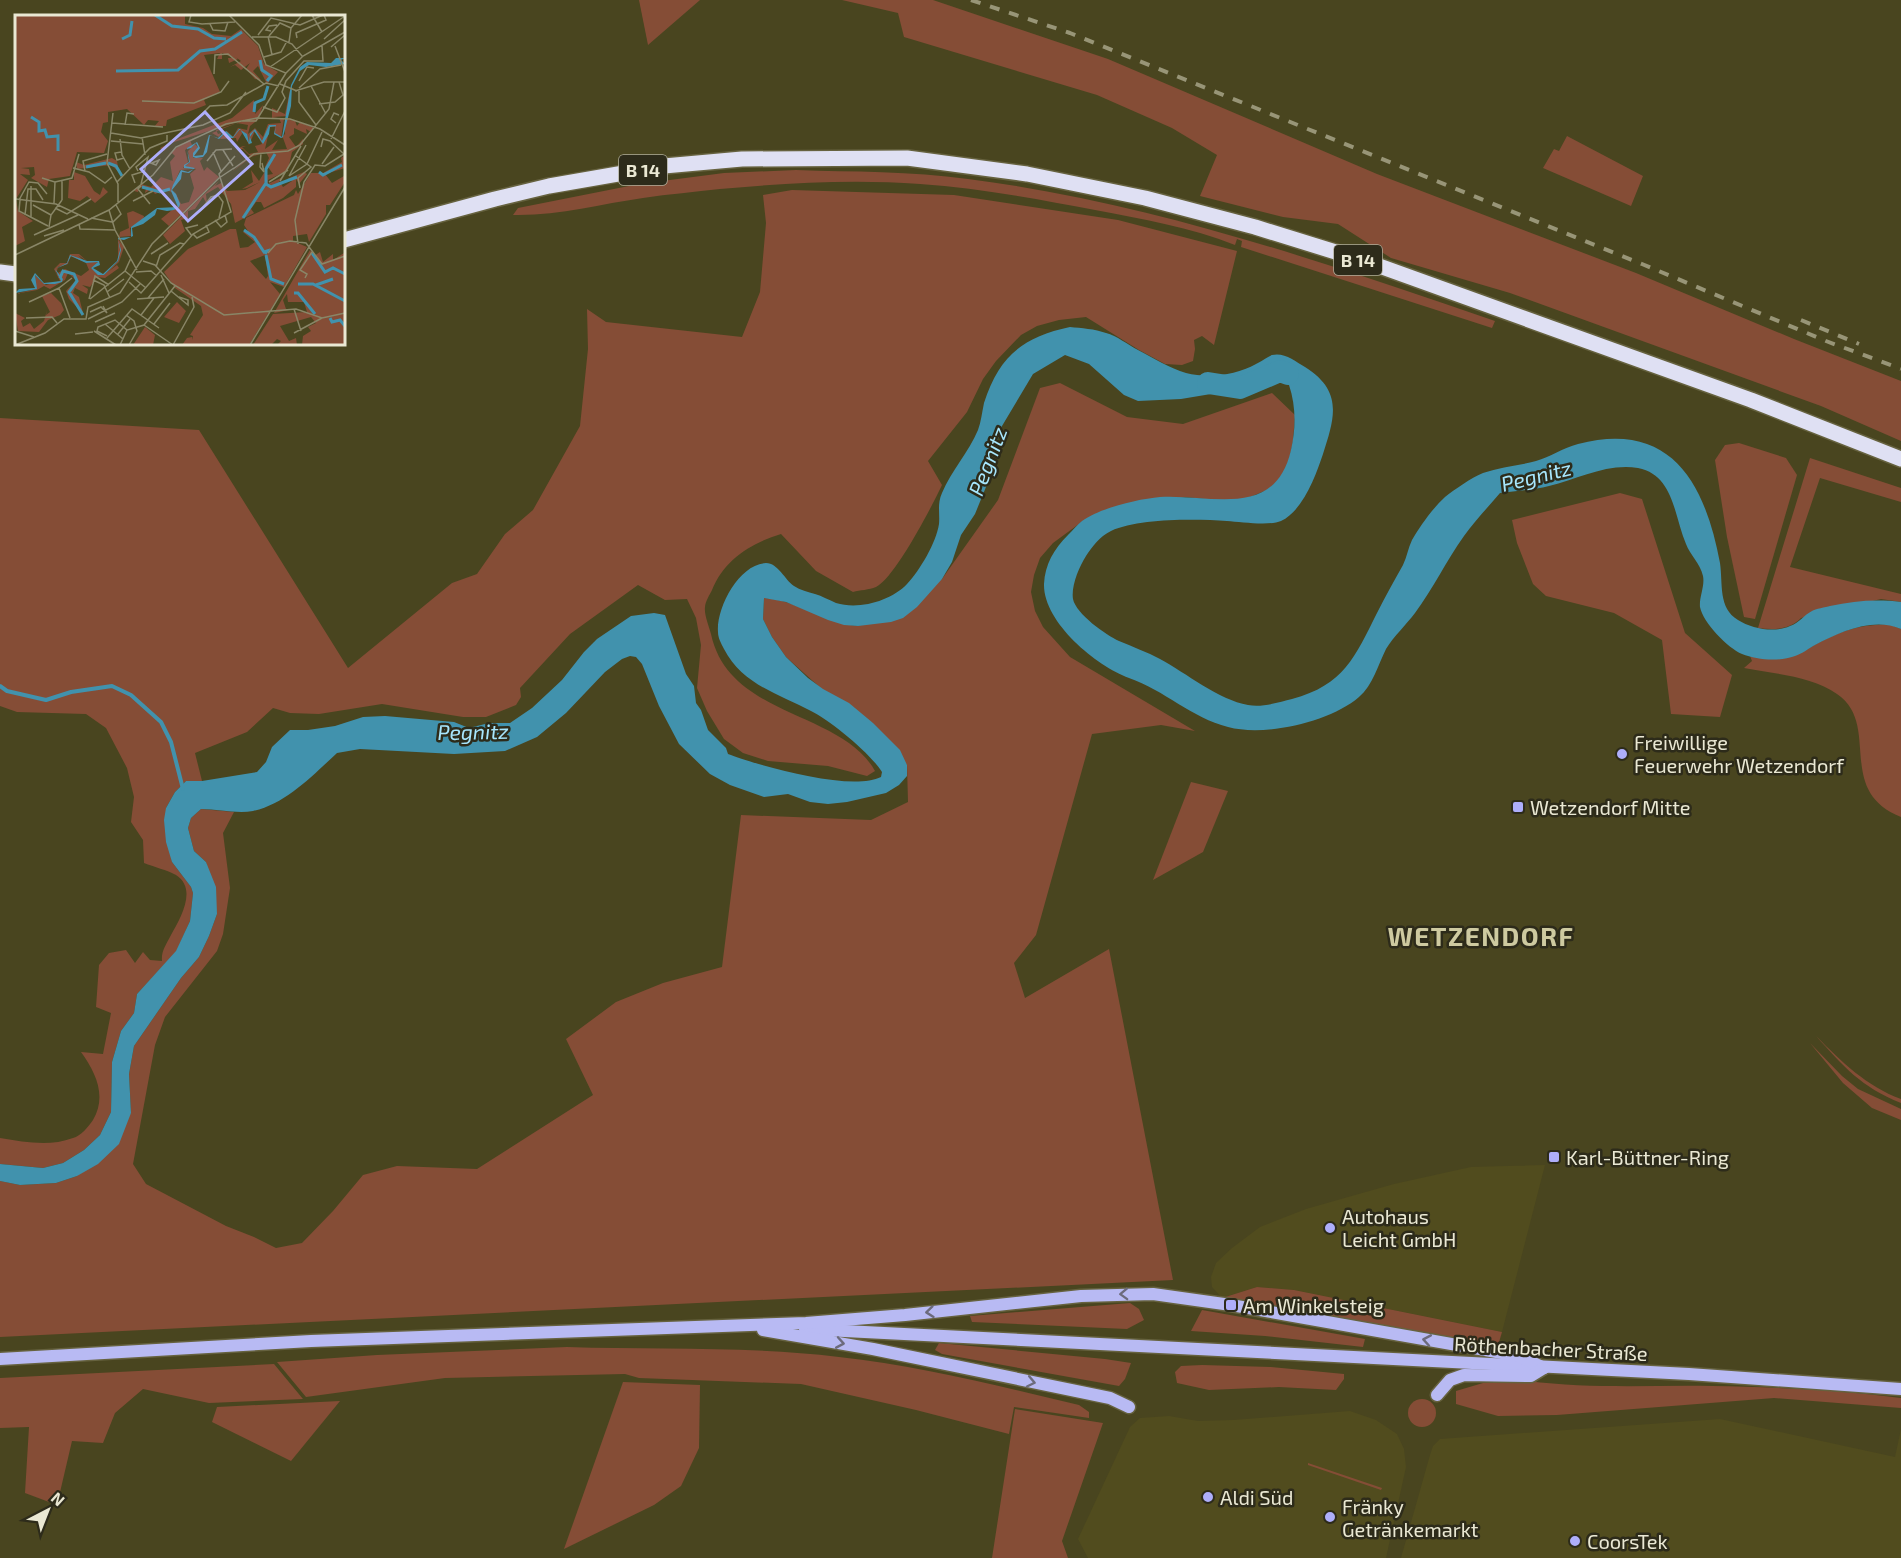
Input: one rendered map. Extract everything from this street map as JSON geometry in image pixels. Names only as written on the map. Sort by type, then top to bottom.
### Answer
[{"type":"main road","name":"B 14","points":[[345,240],[495,198],[664,166],[742,159],[907,158],[1027,174],[1145,198],[1255,227],[1371,263],[1751,400],[1901,459]]},
{"type":"main road","points":[[0,272],[15,274]]},
{"type":"main road","points":[[0,1359],[311,1341],[741,1326],[905,1315],[1081,1296],[1153,1294],[1231,1305],[1519,1356],[1544,1368]]},
{"type":"main road","points":[[741,1326],[873,1349],[1110,1398],[1129,1407]]},
{"type":"main road","name":"Röthenbacher Straße","points":[[741,1326],[1753,1378],[1901,1389]]},
{"type":"main road","points":[[1437,1395],[1450,1380],[1464,1375],[1531,1376],[1544,1368]]},
{"type":"shaded area","points":[[639,0],[700,0],[648,45]]},
{"type":"shaded area","points":[[842,0],[933,0],[1108,59],[1377,174],[1636,273],[1901,381],[1901,441],[1821,406],[1510,293],[1391,258],[1338,224],[1283,217],[1200,196],[1217,155],[1172,128],[1097,95],[904,37],[898,13]]},
{"type":"shaded area","points":[[1567,136],[1643,176],[1631,206],[1543,168],[1554,149],[1559,151]]},
{"type":"shaded area","points":[[796,170],[947,176],[1036,189],[1103,203],[1169,218],[1300,256],[1495,321],[1492,328],[1241,247],[1242,241],[1237,239],[1235,245],[1201,233],[1148,220],[1029,198],[942,186],[870,182],[770,185],[662,195],[546,214],[513,215],[518,208],[639,184],[724,173]]},
{"type":"shaded area","points":[[792,190],[954,195],[1118,220],[1237,251],[1214,345],[1202,336],[1194,340],[1193,361],[1182,365],[1165,364],[1086,317],[1059,320],[1037,326],[1021,335],[996,361],[983,379],[967,412],[928,461],[942,485],[903,556],[884,581],[876,587],[853,592],[816,571],[781,534],[759,542],[731,561],[717,579],[705,605],[711,634],[722,662],[739,682],[762,698],[838,736],[859,751],[875,771],[867,776],[828,766],[768,761],[743,753],[724,739],[707,711],[697,688],[701,645],[696,618],[687,599],[665,600],[638,585],[570,634],[520,688],[521,697],[516,705],[486,717],[463,717],[382,704],[319,714],[290,713],[273,708],[247,732],[195,753],[202,781],[186,781],[175,792],[166,808],[172,862],[193,893],[190,921],[176,952],[137,994],[134,1013],[121,1031],[112,1062],[111,1112],[100,1135],[84,1150],[63,1163],[43,1168],[0,1164],[0,1138],[37,1143],[64,1141],[79,1135],[93,1120],[99,1102],[98,1085],[81,1052],[103,1054],[111,1013],[96,1007],[99,965],[109,953],[126,950],[135,963],[143,952],[150,960],[162,961],[163,951],[185,904],[186,888],[176,875],[144,863],[143,840],[131,822],[134,797],[127,768],[106,728],[86,714],[17,712],[0,706],[0,418],[199,430],[348,668],[452,583],[477,574],[505,534],[533,510],[580,426],[588,349],[587,309],[606,322],[742,337],[760,292],[766,223],[763,195]]},
{"type":"shaded area","points":[[1060,383],[1127,417],[1183,424],[1272,393],[1295,415],[1288,466],[1279,480],[1269,489],[1248,498],[1225,501],[1185,497],[1083,521],[1053,543],[1040,558],[1031,592],[1035,611],[1043,627],[1070,657],[1195,731],[1161,725],[1092,734],[1036,935],[1014,963],[1025,998],[1109,949],[1173,1280],[0,1337],[0,1181],[20,1185],[56,1183],[77,1176],[131,1113],[129,1074],[134,1046],[181,978],[199,957],[217,914],[206,862],[194,851],[188,828],[191,818],[201,809],[234,812],[223,833],[230,888],[223,934],[217,951],[165,1017],[155,1045],[133,1164],[146,1184],[226,1226],[276,1248],[302,1243],[363,1175],[397,1166],[477,1169],[593,1095],[566,1039],[616,1002],[663,983],[722,967],[741,815],[871,820],[908,802],[907,765],[786,657],[763,619],[764,598],[788,603],[834,621],[858,626],[942,579],[998,500],[1040,388]]},
{"type":"shaded area","points":[[1739,443],[1786,458],[1797,475],[1755,619],[1744,617],[1727,537],[1715,460],[1725,445]]},
{"type":"shaded area","points":[[1810,458],[1901,488],[1901,502],[1820,478],[1790,567],[1901,594],[1901,602],[1881,599],[1801,618],[1781,628],[1758,628]]},
{"type":"shaded area","points":[[1620,493],[1642,499],[1685,633],[1732,675],[1720,717],[1671,714],[1662,640],[1614,613],[1546,596],[1533,584],[1517,543],[1512,520]]},
{"type":"shaded area","points":[[1889,624],[1901,629],[1901,817],[1881,805],[1869,791],[1863,774],[1857,722],[1850,707],[1837,694],[1804,679],[1744,668],[1752,661],[1750,656],[1782,658],[1804,651],[1825,639],[1852,629]]},
{"type":"shaded area","points":[[1191,782],[1228,791],[1203,852],[1153,880]]},
{"type":"shaded area","points":[[1816,1036],[1855,1072],[1888,1094],[1901,1099],[1901,1103],[1864,1083],[1845,1067]]},
{"type":"shaded area","points":[[1810,1043],[1858,1089],[1901,1109],[1901,1120],[1872,1108],[1843,1083]]},
{"type":"shaded area","points":[[1545,1165],[1502,1332],[1294,1290],[1257,1287],[1222,1298],[1212,1287],[1211,1277],[1216,1263],[1232,1248],[1260,1227],[1306,1209],[1394,1184],[1471,1167]]},
{"type":"shaded area","points":[[1257,1287],[1294,1290],[1502,1332],[1497,1349],[1222,1298]]},
{"type":"shaded area","points":[[1130,1303],[1139,1309],[1144,1320],[1127,1329],[972,1322],[970,1316]]},
{"type":"shaded area","points":[[1202,1310],[1365,1339],[1363,1347],[1265,1336],[1191,1331]]},
{"type":"shaded area","points":[[939,1343],[1131,1363],[1125,1379],[1119,1386],[942,1354],[935,1350]]},
{"type":"shaded area","points":[[567,1347],[771,1351],[869,1361],[959,1377],[1079,1405],[1089,1412],[1089,1418],[1014,1407],[1009,1434],[801,1384],[639,1378],[625,1374],[445,1378],[306,1397],[277,1362],[377,1355]]},
{"type":"shaded area","points":[[274,1364],[303,1399],[209,1403],[143,1389],[115,1413],[103,1443],[72,1441],[57,1505],[25,1493],[29,1427],[0,1428],[0,1378]]},
{"type":"shaded area","points":[[1181,1366],[1271,1367],[1344,1374],[1344,1379],[1336,1390],[1279,1387],[1209,1390],[1177,1383],[1175,1372]]},
{"type":"shaded area","points":[[1528,1381],[1597,1386],[1735,1386],[1831,1391],[1901,1398],[1901,1408],[1774,1398],[1557,1415],[1498,1416],[1456,1404],[1456,1391],[1483,1383]]},
{"type":"shaded area","points":[[623,1382],[700,1385],[699,1448],[681,1486],[654,1505],[564,1549]]},
{"type":"shaded area","points":[[1422,1399],[1432,1403],[1436,1413],[1432,1423],[1422,1427],[1412,1423],[1408,1413],[1412,1403]]},
{"type":"shaded area","points":[[340,1401],[291,1461],[212,1422],[217,1407]]},
{"type":"shaded area","points":[[1015,1409],[1103,1423],[1062,1541],[1068,1558],[992,1558]]},
{"type":"shaded area","points":[[1350,1411],[1376,1420],[1397,1434],[1404,1449],[1406,1467],[1386,1558],[1088,1558],[1078,1539],[1130,1427],[1140,1418],[1169,1416],[1198,1421],[1233,1420]]},
{"type":"shaded area","points":[[1720,1419],[1895,1457],[1901,1429],[1901,1558],[1401,1558],[1430,1455],[1433,1446],[1440,1439]]},
{"type":"shaded area","points":[[1308,1463],[1382,1488],[1381,1490],[1308,1465]]},
{"type":"water","points":[[1070,327],[1110,334],[1168,366],[1195,375],[1213,376],[1231,373],[1248,368],[1272,355],[1285,356],[1317,376],[1331,395],[1333,417],[1320,462],[1308,492],[1289,516],[1281,521],[1269,523],[1184,520],[1123,527],[1107,533],[1097,542],[1083,560],[1076,577],[1073,588],[1075,605],[1092,623],[1113,638],[1160,659],[1214,692],[1237,702],[1259,706],[1282,702],[1310,693],[1336,677],[1346,667],[1362,643],[1419,529],[1440,501],[1458,487],[1483,473],[1536,461],[1578,444],[1610,439],[1637,441],[1660,450],[1678,464],[1693,484],[1705,507],[1713,534],[1720,563],[1724,602],[1727,609],[1738,620],[1757,628],[1771,630],[1793,625],[1813,610],[1821,608],[1856,602],[1892,601],[1901,602],[1901,629],[1868,625],[1846,631],[1798,655],[1782,659],[1754,658],[1736,651],[1723,641],[1702,613],[1700,603],[1703,576],[1686,544],[1666,488],[1650,472],[1638,468],[1615,468],[1543,487],[1500,493],[1464,536],[1422,604],[1389,644],[1368,687],[1347,706],[1315,720],[1278,728],[1243,730],[1215,723],[1154,689],[1116,672],[1087,653],[1074,641],[1052,613],[1044,584],[1046,570],[1055,551],[1078,524],[1109,508],[1160,497],[1239,499],[1256,495],[1271,486],[1283,472],[1293,442],[1294,409],[1289,385],[1281,379],[1271,377],[1217,393],[1181,399],[1138,401],[1124,395],[1089,364],[1065,355],[1033,374],[1002,426],[991,460],[988,482],[975,514],[961,535],[952,562],[942,579],[917,607],[903,618],[891,622],[858,626],[844,625],[786,602],[764,598],[763,619],[786,657],[823,689],[849,703],[900,750],[907,765],[907,776],[899,785],[886,793],[828,804],[810,802],[788,794],[764,797],[730,785],[710,774],[679,744],[659,706],[642,664],[636,657],[630,656],[605,672],[566,713],[537,737],[505,751],[454,754],[360,749],[337,753],[298,788],[265,807],[241,812],[201,809],[191,818],[188,828],[194,851],[206,862],[216,887],[217,914],[199,957],[181,978],[134,1046],[129,1074],[131,1113],[119,1144],[98,1164],[77,1176],[56,1183],[20,1185],[0,1181],[0,1164],[43,1168],[63,1163],[84,1150],[100,1135],[111,1112],[112,1062],[121,1031],[134,1013],[137,994],[176,951],[190,921],[193,893],[172,862],[166,842],[164,820],[166,808],[175,792],[186,781],[202,781],[257,772],[266,762],[272,747],[290,730],[308,730],[335,726],[363,717],[385,716],[454,722],[469,728],[489,723],[510,723],[532,708],[562,680],[597,639],[631,616],[654,613],[665,615],[686,674],[694,686],[696,703],[708,730],[726,748],[728,754],[805,776],[849,781],[867,781],[881,777],[882,772],[877,765],[839,730],[819,715],[751,680],[732,661],[718,634],[718,622],[725,600],[738,579],[756,565],[766,563],[774,566],[796,587],[845,605],[864,605],[884,599],[900,590],[917,571],[931,548],[939,524],[940,497],[978,430],[984,403],[997,373],[1005,361],[1026,343],[1039,336]]},
{"type":"waterway","name":"Pegnitz","points":[[1208,383],[1240,388],[1280,371],[1288,374]]},
{"type":"waterway","points":[[0,686],[7,691],[46,700],[71,692],[112,686],[131,695],[161,722],[171,742],[183,789]]},
{"type":"railway","points":[[971,0],[1070,33],[1642,264],[1826,341],[1901,369]]},
{"type":"railway","points":[[1801,320],[1859,344]]},
{"type":"place","name":"Freiwillige Feuerwehr Wetzendorf","points":[[1622,754]]},
{"type":"place","name":"Wetzendorf Mitte","points":[[1518,807]]},
{"type":"place","name":"Karl-Büttner-Ring","points":[[1554,1157]]},
{"type":"place","name":"Autohaus Leicht GmbH","points":[[1330,1228]]},
{"type":"place","name":"Am Winkelsteig","points":[[1231,1305]]},
{"type":"place","name":"Aldi Süd","points":[[1208,1497]]},
{"type":"place","name":"Fränky Getränkemarkt","points":[[1330,1517]]},
{"type":"place","name":"CoorsTek","points":[[1575,1541]]},
{"type":"district","name":"WETZENDORF","points":[[1481,935]]}]
